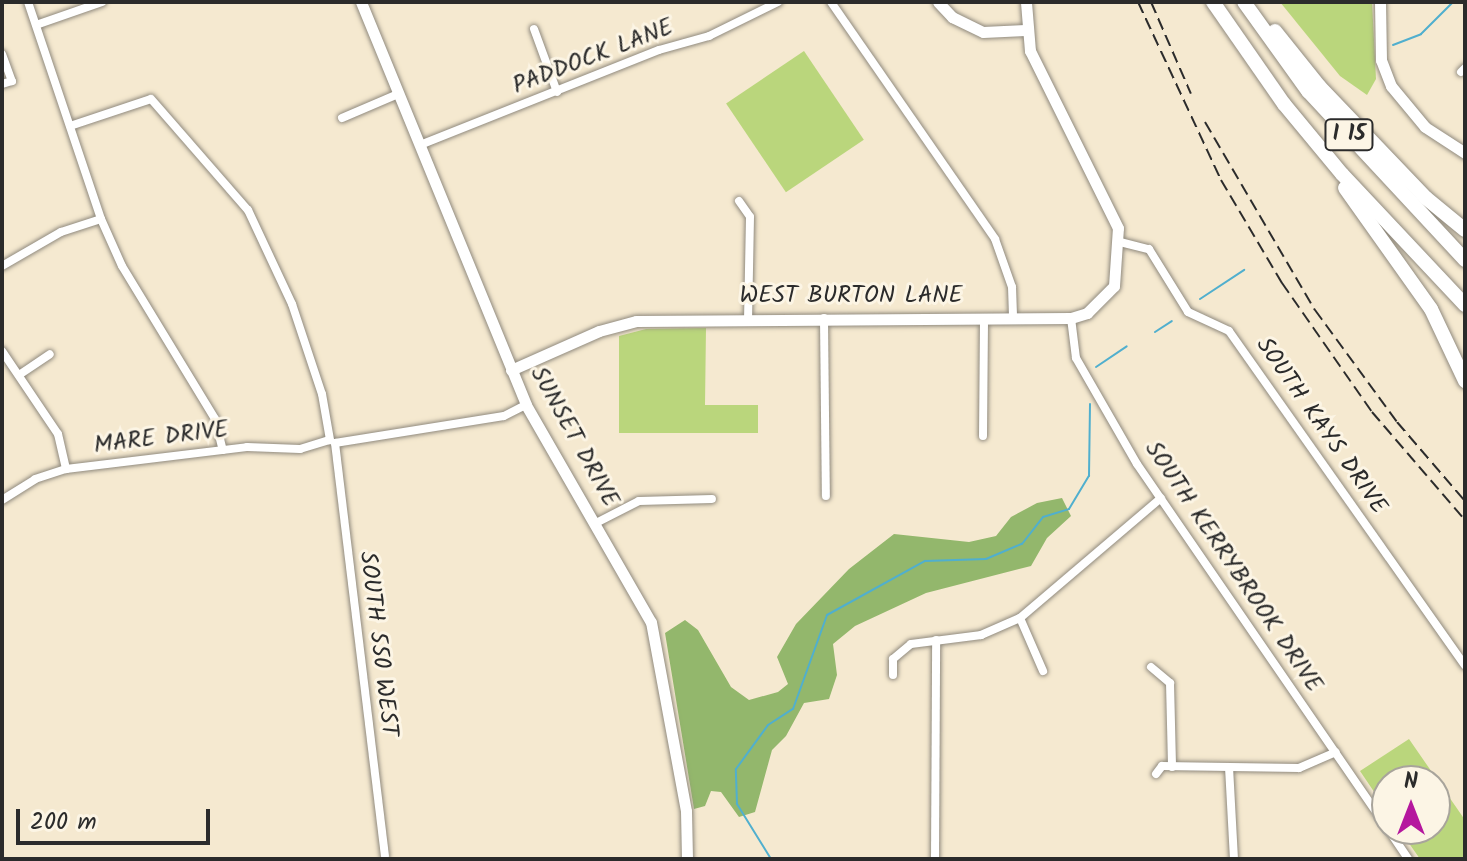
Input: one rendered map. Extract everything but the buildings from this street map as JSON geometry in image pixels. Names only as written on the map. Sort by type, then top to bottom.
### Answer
[{"type":"highway","name":"I 15","points":[[1213,2],[1284,104],[1465,305]]},
{"type":"highway","name":"I 15","points":[[1244,2],[1308,91],[1465,260]]},
{"type":"highway","points":[[1254,2],[1319,86],[1426,198],[1465,230]]},
{"type":"highway","points":[[1284,104],[1431,309],[1465,381]]},
{"type":"street","points":[[28,2],[101,219],[122,266],[215,419],[223,450]]},
{"type":"street","points":[[36,25],[102,2]]},
{"type":"street","name":"SUNSET DRIVE","points":[[361,2],[526,405],[651,622],[686,811],[687,859]]},
{"type":"street","name":"PADDOCK LANE","points":[[420,145],[659,50],[709,36],[778,2]]},
{"type":"street","points":[[831,2],[995,239],[1012,287],[1013,318]]},
{"type":"street","points":[[938,2],[952,17],[983,32],[1025,30]]},
{"type":"street","points":[[1026,2],[1025,30],[1030,51],[1113,213],[1120,242],[1114,286],[1087,313],[1071,318]]},
{"type":"street","points":[[1380,2],[1381,60],[1391,86],[1425,127],[1465,153]]},
{"type":"street","points":[[534,29],[557,92]]},
{"type":"street","points":[[2,54],[12,81],[2,84]]},
{"type":"street","points":[[342,118],[398,94]]},
{"type":"street","name":"SOUTH 550 WEST","points":[[70,126],[151,99],[248,210],[263,239],[322,394],[332,442],[385,856]]},
{"type":"street","points":[[739,201],[750,217],[748,318]]},
{"type":"street","points":[[2,266],[61,232],[101,219]]},
{"type":"street","name":"SOUTH KAYS DRIVE","points":[[1120,242],[1149,249],[1188,312],[1229,331],[1465,665]]},
{"type":"street","points":[[824,318],[826,496]]},
{"type":"street","points":[[983,436],[984,318]]},
{"type":"street","name":"WEST BURTON LANE","points":[[511,370],[599,331],[636,321],[1071,318]]},
{"type":"street","name":"SOUTH KERRYBROOK DRIVE","points":[[1071,318],[1076,358],[1161,498],[1371,804]]},
{"type":"street","points":[[2,351],[58,434],[66,469]]},
{"type":"street","points":[[19,375],[50,354]]},
{"type":"street","name":"MARE DRIVE","points":[[2,500],[35,479],[66,469],[223,450],[300,449],[504,416],[526,405]]},
{"type":"street","points":[[893,675],[893,659],[901,650],[936,640],[981,635],[1020,618],[1161,498]]},
{"type":"street","points":[[596,523],[639,501],[712,499]]},
{"type":"street","points":[[1020,618],[1043,671]]},
{"type":"street","points":[[935,859],[936,640]]},
{"type":"street","points":[[1151,667],[1170,683],[1172,767]]},
{"type":"street","points":[[1156,774],[1162,766],[1299,768],[1336,752]]},
{"type":"street","points":[[1229,767],[1234,859]]},
{"type":"green space","points":[[1280,2],[1372,2],[1376,79],[1367,95],[1340,76]]},
{"type":"green space","points":[[804,51],[864,140],[786,192],[726,104]]},
{"type":"green space","points":[[706,328],[705,405],[758,405],[758,433],[619,433],[619,336],[646,329]]},
{"type":"green space","points":[[1062,498],[1071,516],[1047,538],[1031,566],[926,593],[855,626],[833,644],[837,675],[829,699],[804,703],[786,736],[772,750],[755,812],[739,817],[721,792],[711,791],[705,806],[694,809],[665,633],[685,620],[698,630],[731,687],[749,700],[778,692],[788,684],[777,657],[796,624],[849,569],[894,534],[969,542],[996,536],[1011,517],[1037,503]]},
{"type":"green space","points":[[1409,739],[1427,765],[1371,765],[1371,787],[1360,771]]},
{"type":"green space","points":[[1451,800],[1465,820],[1465,859],[1420,859],[1410,845],[1451,845]]},
{"type":"waterway","points":[[1393,45],[1421,34],[1453,2]]},
{"type":"waterway","points":[[1200,299],[1244,270]]},
{"type":"waterway","points":[[1155,332],[1172,321]]},
{"type":"waterway","points":[[1096,367],[1127,346]]},
{"type":"waterway","points":[[771,859],[737,804],[736,769],[768,725],[793,709],[827,615],[925,561],[986,559],[1022,544],[1043,517],[1069,509],[1089,476],[1090,404]]},
{"type":"railway","points":[[1138,2],[1221,180],[1282,283],[1372,412],[1465,520]]},
{"type":"railway","points":[[1151,2],[1191,94]]},
{"type":"railway","points":[[1205,122],[1315,310],[1397,422],[1465,501]]}]
